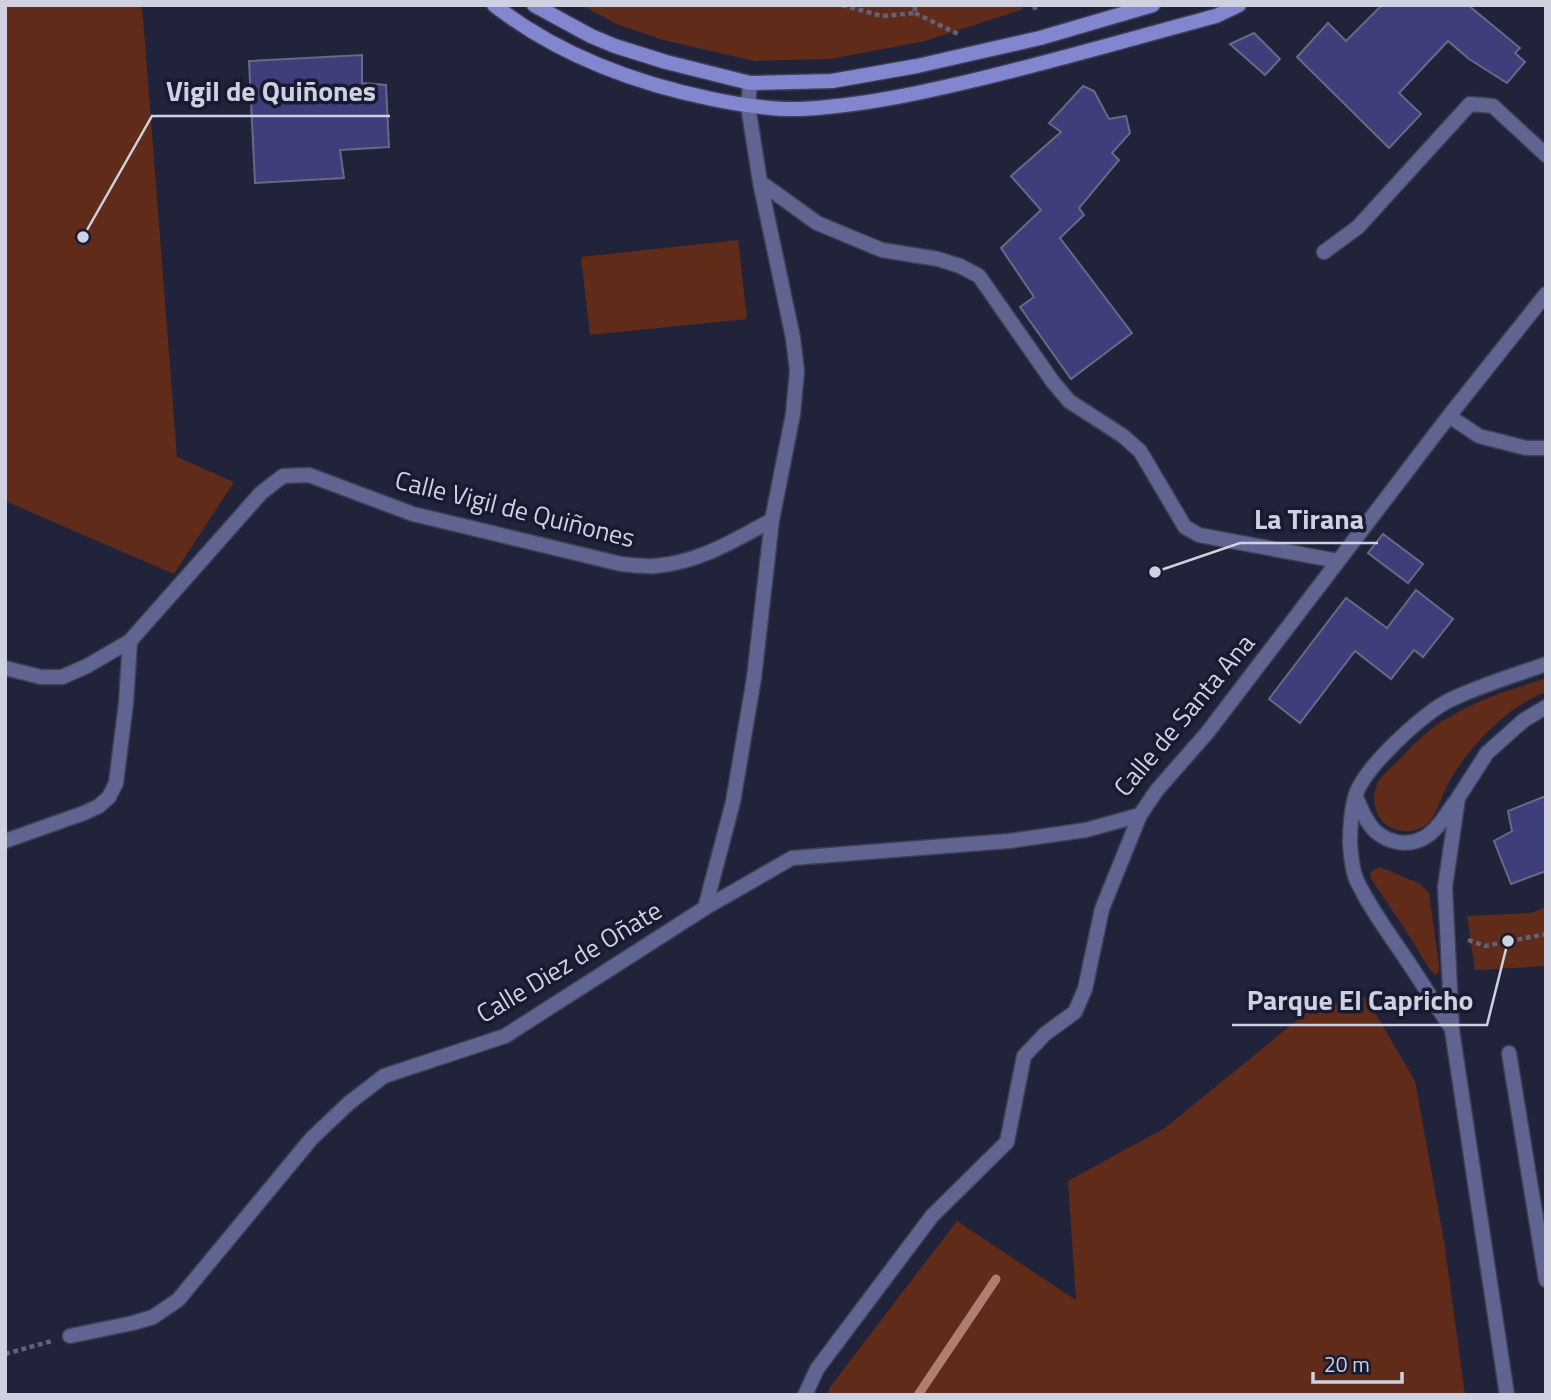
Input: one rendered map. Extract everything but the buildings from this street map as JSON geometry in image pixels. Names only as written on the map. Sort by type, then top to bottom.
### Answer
[{"type":"main road","points":[[494,5],[517,23],[598,65],[672,91],[748,106],[798,109],[844,106],[935,89],[1032,66],[1216,16],[1240,5]]},
{"type":"main road","points":[[534,5],[590,36],[615,46],[750,83],[832,81],[917,66],[1040,38],[1153,5]]},
{"type":"street","points":[[705,908],[733,802],[754,678],[772,520],[793,414],[797,371],[793,338],[760,182],[748,106],[750,83]]},
{"type":"street","points":[[1324,252],[1358,227],[1470,104],[1493,106],[1546,155]]},
{"type":"street","points":[[760,182],[817,223],[882,250],[938,259],[960,265],[979,276],[1069,401],[1140,450],[1185,527],[1199,535],[1338,561]]},
{"type":"street","name":"Calle de Santa Ana","points":[[705,908],[792,858],[1009,841],[1086,830],[1140,815],[1157,790],[1207,733],[1448,415],[1546,294]]},
{"type":"street","points":[[1448,415],[1479,436],[1526,448],[1546,448]]},
{"type":"street","name":"Calle Vigil de Quiñones","points":[[5,668],[41,677],[62,677],[130,641],[261,493],[283,476],[309,475],[413,514],[621,564],[652,567],[706,555],[772,520]]},
{"type":"street","points":[[5,841],[84,813],[99,806],[109,797],[116,783],[130,641]]},
{"type":"street","points":[[1452,1030],[1385,929],[1356,879],[1350,830],[1355,796],[1371,770],[1420,720],[1447,702],[1546,664]]},
{"type":"street","points":[[1355,796],[1364,816],[1376,831],[1394,842],[1412,844],[1441,823],[1487,753],[1524,720],[1546,706]]},
{"type":"street","points":[[1458,797],[1445,887],[1452,1030],[1507,1395]]},
{"type":"street","points":[[805,1395],[817,1369],[932,1216],[1007,1142],[1024,1056],[1045,1034],[1074,1012],[1085,989],[1102,909],[1140,815]]},
{"type":"street","name":"Calle Diez de Oñate","points":[[70,1336],[153,1317],[178,1300],[313,1138],[349,1103],[384,1076],[505,1036],[705,908]]},
{"type":"street","points":[[1509,1053],[1546,1280]]},
{"type":"path","points":[[842,5],[882,16],[915,13],[962,35]]},
{"type":"path","points":[[915,5],[915,13]]},
{"type":"path","points":[[1034,5],[1036,12]]},
{"type":"path","points":[[1448,934],[1486,946],[1546,934]]},
{"type":"path","points":[[5,1354],[70,1336]]},
{"type":"shaded area","points":[[5,5],[142,5],[177,457],[234,482],[174,574],[5,501]]},
{"type":"shaded area","points":[[581,5],[1021,5],[1023,9],[925,41],[830,59],[755,61],[663,40],[617,24]]},
{"type":"shaded area","points":[[738,240],[747,319],[590,335],[581,257]]},
{"type":"shaded area","points":[[1546,678],[1546,692],[1517,707],[1476,744],[1455,772],[1428,823],[1419,829],[1403,831],[1393,829],[1383,822],[1376,811],[1374,798],[1380,779],[1432,728],[1471,705]]},
{"type":"shaded area","points":[[1380,867],[1420,884],[1429,893],[1439,965],[1436,975],[1430,970],[1372,880],[1372,871]]},
{"type":"shaded area","points":[[1546,907],[1546,966],[1475,970],[1467,916],[1531,913]]},
{"type":"shaded area","points":[[1366,997],[1415,1081],[1444,1241],[1465,1395],[827,1395],[830,1387],[957,1221],[1076,1300],[1068,1181],[1165,1128],[1312,1008]]},
{"type":"waterway","points":[[918,1395],[996,1279]]},
{"type":"place","name":"Vigil de Quiñones","points":[[83,237]]},
{"type":"place","name":"La Tirana","points":[[1155,572]]},
{"type":"place","name":"Parque El Capricho","points":[[1508,941]]}]
